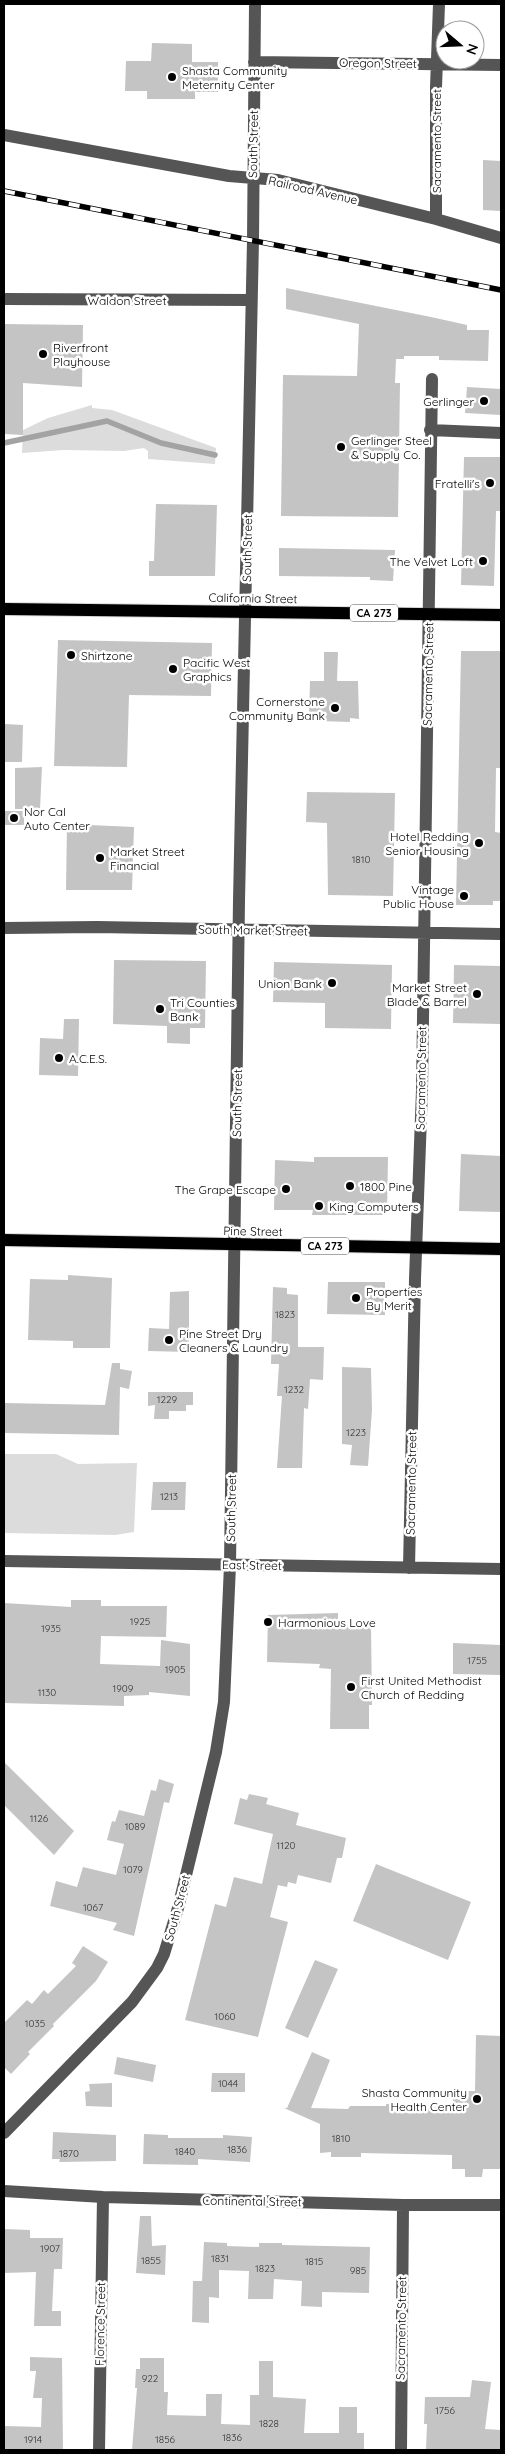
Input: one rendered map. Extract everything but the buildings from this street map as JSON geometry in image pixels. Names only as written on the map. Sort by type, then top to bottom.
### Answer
[{"type":"main road","name":"California Street","points":[[4,609],[501,615]]},
{"type":"main road","name":"Pine Street","points":[[4,1240],[501,1249]]},
{"type":"street","name":"South Street","points":[[4,2133],[132,2002],[149,1981],[164,1954],[178,1908],[220,1730],[227,1674],[255,4]]},
{"type":"street","name":"Sacramento Street","points":[[438,20],[439,4]]},
{"type":"street","name":"Oregon Street","points":[[254,62],[435,64]]},
{"type":"street","name":"Oregon Street","points":[[485,65],[501,65]]},
{"type":"street","name":"Sacramento Street","points":[[436,219],[437,70]]},
{"type":"street","name":"Railroad Avenue","points":[[4,135],[140,162],[229,176],[278,180],[436,219],[501,238]]},
{"type":"street","name":"Waldon Street","points":[[4,299],[251,300]]},
{"type":"street","name":"Sacramento Street","points":[[409,1568],[425,932],[432,379]]},
{"type":"street","points":[[430,430],[501,432]]},
{"type":"street","name":"South Market Street","points":[[4,928],[240,929],[501,934]]},
{"type":"street","name":"East Street","points":[[4,1560],[501,1569]]},
{"type":"street","name":"Continental Street","points":[[4,2191],[103,2197],[403,2205],[501,2205]]},
{"type":"street","name":"Florence Street","points":[[99,2450],[103,2197]]},
{"type":"street","name":"Sacramento Street","points":[[400,2450],[403,2205]]},
{"type":"shaded area","points":[[92,405],[92,408],[112,410],[216,448],[215,464],[148,459],[148,451],[144,448],[124,451],[63,450],[22,453],[23,430],[48,418]]},
{"type":"shaded area","points":[[4,1454],[56,1454],[78,1464],[137,1463],[134,1532],[115,1535],[4,1533]]},
{"type":"waterway","points":[[4,443],[107,421],[161,443],[215,455]]},
{"type":"railway","points":[[4,191],[501,290]]},
{"type":"place","name":"Shasta Community Meternity Center","points":[[172,77]]},
{"type":"place","name":"Riverfront Playhouse","points":[[43,354]]},
{"type":"place","name":"Gerlinger","points":[[484,401]]},
{"type":"place","name":"Gerlinger Steel & Supply Co.","points":[[341,447]]},
{"type":"place","name":"Fratelli's","points":[[490,483]]},
{"type":"place","name":"The Velvet Loft","points":[[483,561]]},
{"type":"place","name":"Shirtzone","points":[[71,655]]},
{"type":"place","name":"Pacific West Graphics","points":[[173,669]]},
{"type":"place","name":"Cornerstone Community Bank","points":[[335,708]]},
{"type":"place","name":"Nor Cal Auto Center","points":[[14,818]]},
{"type":"place","name":"Hotel Redding Senior Housing","points":[[479,843]]},
{"type":"place","name":"Market Street Financial","points":[[100,858]]},
{"type":"place","name":"Vintage Public House","points":[[464,896]]},
{"type":"place","name":"Union Bank","points":[[332,983]]},
{"type":"place","name":"Market Street Blade & Barrel","points":[[477,994]]},
{"type":"place","name":"Tri Counties Bank","points":[[160,1009]]},
{"type":"place","name":"A.C.E.S.","points":[[59,1058]]},
{"type":"place","name":"1800 Pine","points":[[350,1186]]},
{"type":"place","name":"The Grape Escape","points":[[286,1189]]},
{"type":"place","name":"King Computers","points":[[319,1206]]},
{"type":"place","name":"Properties By Merit","points":[[356,1298]]},
{"type":"place","name":"Pine Street Dry Cleaners & Laundry","points":[[169,1340]]},
{"type":"place","name":"Harmonious Love","points":[[268,1622]]},
{"type":"place","name":"First United Methodist Church of Redding","points":[[351,1687]]},
{"type":"place","name":"Shasta Community Health Center","points":[[477,2099]]}]
